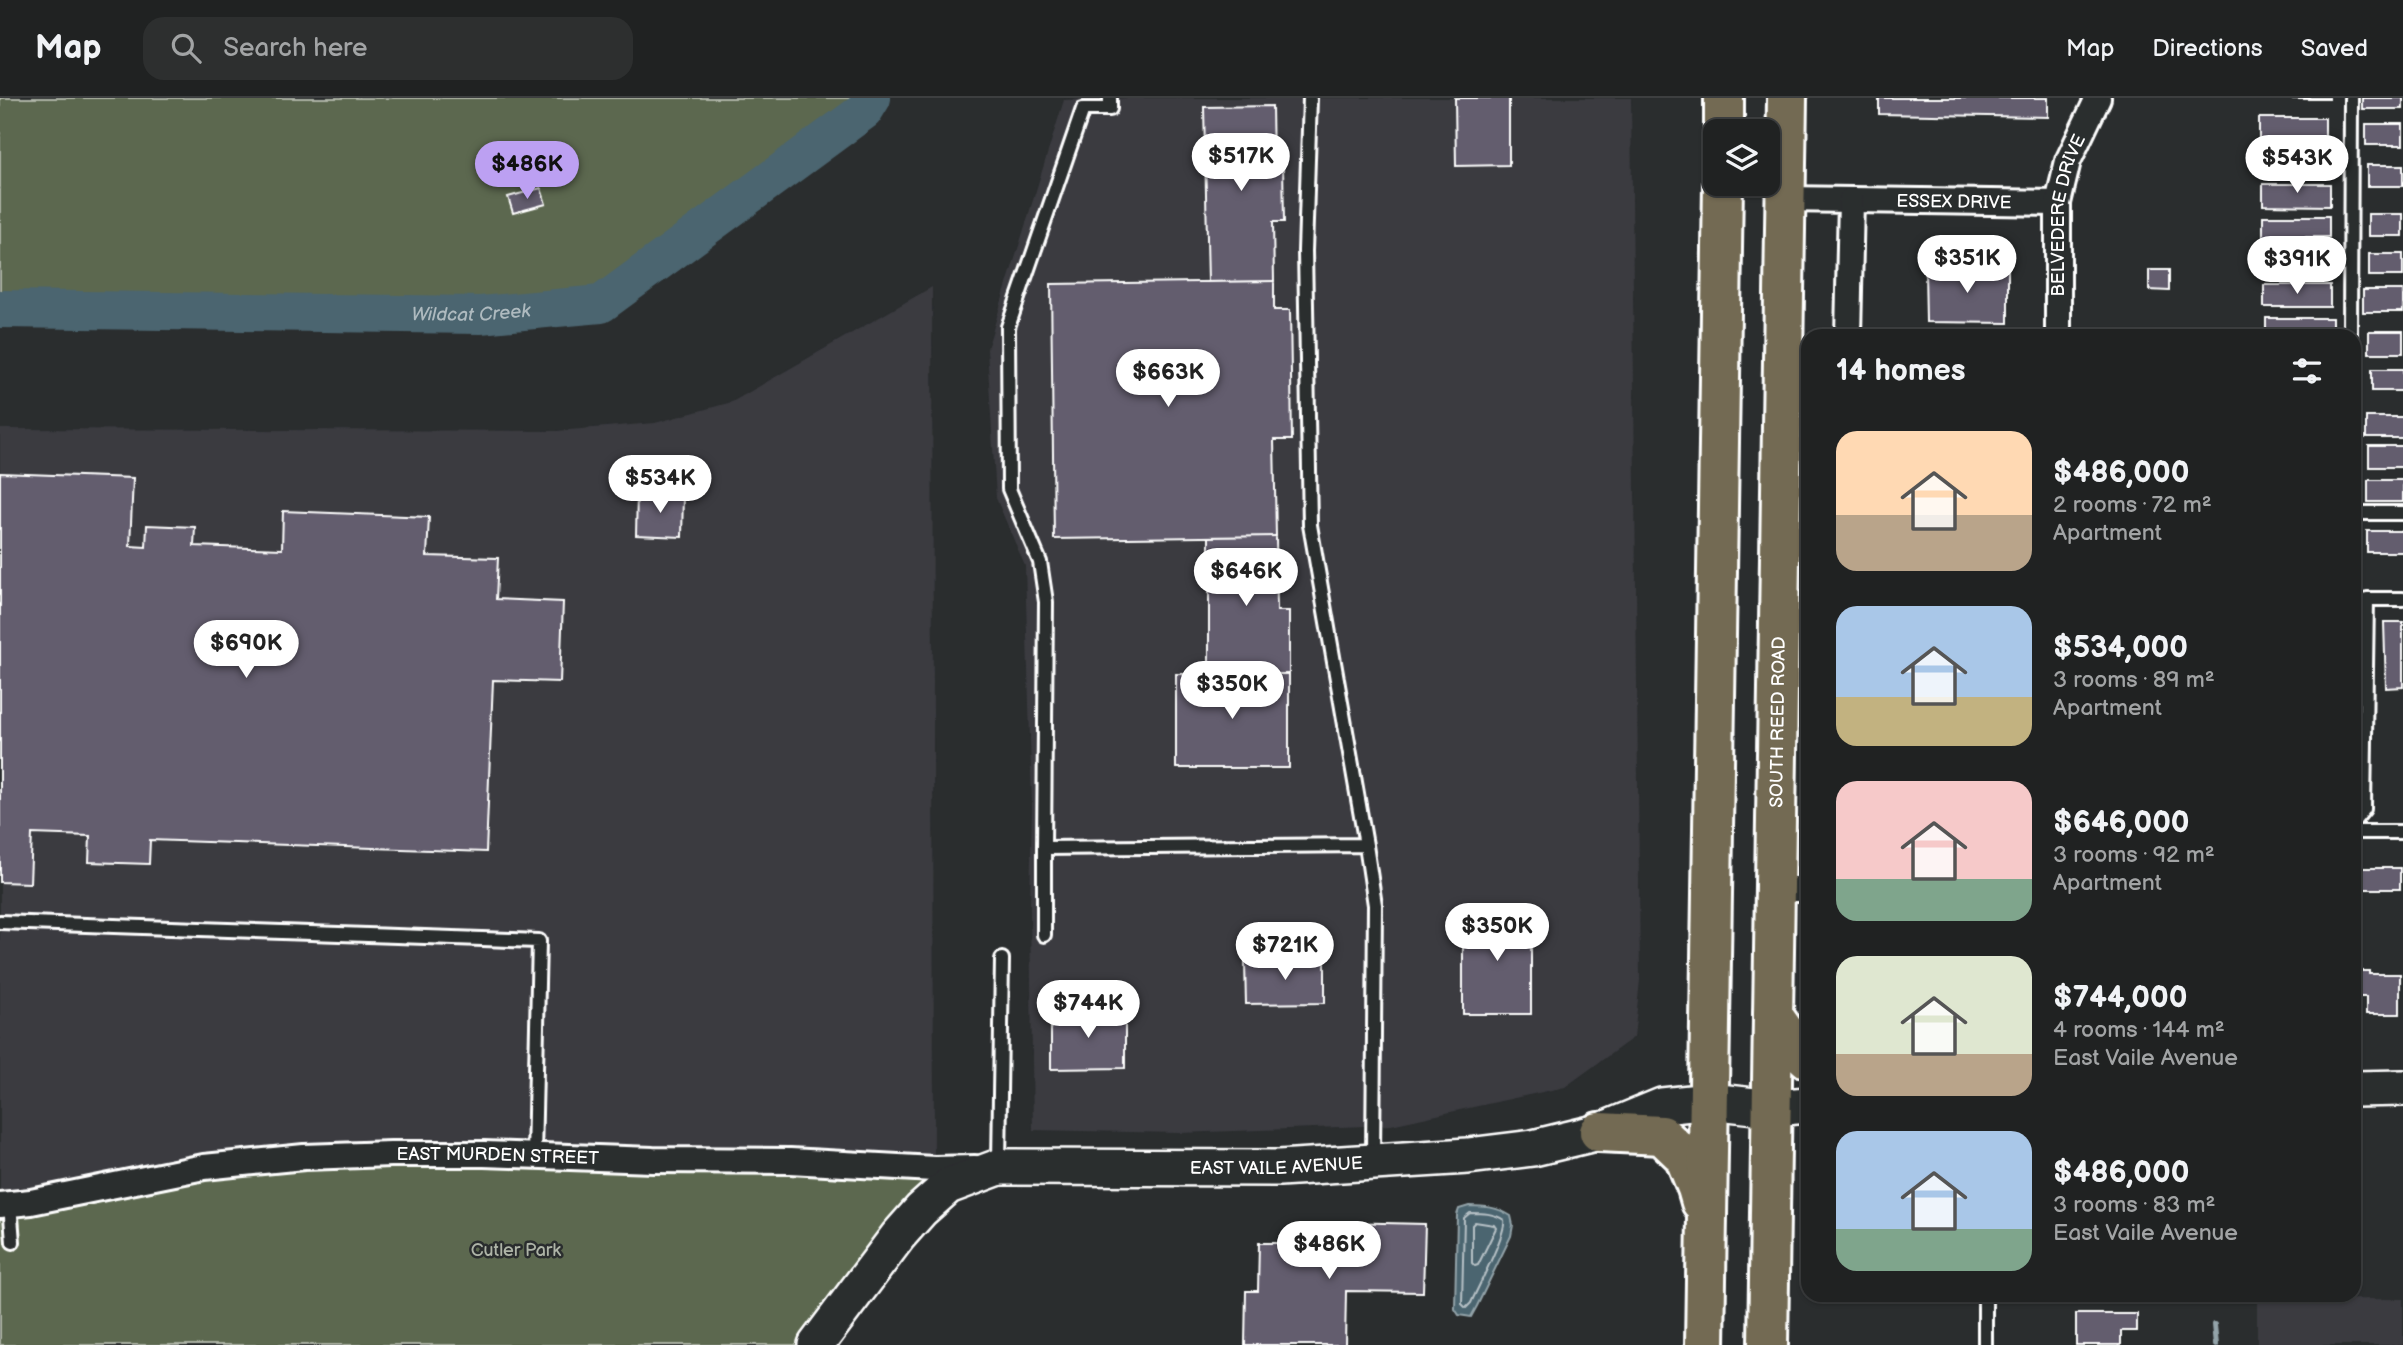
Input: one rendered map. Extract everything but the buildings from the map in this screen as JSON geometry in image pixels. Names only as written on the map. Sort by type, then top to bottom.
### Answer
[{"type":"main road","points":[[1724,98],[1724,119]]},
{"type":"main road","name":"SOUTH REED ROAD","points":[[1768,1345],[1790,1107],[1773,1015],[1791,889],[1784,199],[1787,98]]},
{"type":"main road","points":[[1705,1345],[1723,196]]},
{"type":"main road","points":[[1773,1015],[1801,1052]]},
{"type":"main road","points":[[1599,1132],[1662,1135],[1684,1156],[1697,1188],[1707,1228]]},
{"type":"street","name":"BELVEDERE DRIVE","points":[[2058,329],[2058,203],[2068,161],[2098,98]]},
{"type":"street","name":"ESSEX DRIVE","points":[[1784,199],[2058,203]]},
{"type":"street","points":[[1848,329],[1851,201]]},
{"type":"street","points":[[2361,1089],[2403,1088]]},
{"type":"street","name":"EAST VAILE AVENUE","points":[[816,1345],[880,1259],[921,1210],[948,1186],[999,1167],[1279,1168],[1468,1156],[1533,1148],[1599,1132],[1662,1106],[1710,1101],[1790,1107]]},
{"type":"street","name":"EAST MURDEN STREET","points":[[5,1205],[245,1161],[390,1154],[790,1161],[934,1169],[999,1167]]},
{"type":"lane","points":[[1044,935],[1046,603],[1040,562],[1009,489],[1008,327],[1083,109],[1110,109],[1110,98]]},
{"type":"lane","points":[[1310,98],[1305,251],[1310,525],[1375,905],[1373,1162]]},
{"type":"lane","points":[[2350,329],[2351,98]]},
{"type":"lane","points":[[2361,513],[2403,513]]},
{"type":"lane","points":[[2361,813],[2364,809],[2367,599],[2403,599]]},
{"type":"lane","points":[[2361,832],[2403,832]]},
{"type":"lane","points":[[1045,848],[1366,845]]},
{"type":"lane","points":[[0,922],[539,941],[534,1156]]},
{"type":"lane","points":[[999,1167],[1002,959]]},
{"type":"lane","points":[[5,1205],[13,1242]]},
{"type":"lane","points":[[1985,1302],[1985,1345]]},
{"type":"shaded area","points":[[1631,98],[1640,980],[1634,1037],[1565,1087],[1391,1125],[1180,1133],[1033,1130],[1030,907],[1032,806],[1025,566],[996,498],[987,349],[1064,100]]},
{"type":"shaded area","points":[[932,287],[934,1169],[0,1205],[0,429],[557,431],[655,423],[732,402]]},
{"type":"shaded area","points":[[2361,1299],[2403,1299],[2403,1345],[2257,1345],[2257,1302],[2361,1302]]},
{"type":"green space","points":[[0,98],[872,98],[864,111],[601,304],[480,315],[0,309]]},
{"type":"green space","name":"Cutler Park","points":[[304,1157],[971,1177],[816,1345],[0,1345],[0,1205]]},
{"type":"water","points":[[1469,1206],[1501,1211],[1511,1216],[1513,1225],[1511,1236],[1471,1317],[1459,1315],[1455,1309],[1457,1215],[1459,1209]]},
{"type":"waterway","name":"Wildcat Creek","points":[[0,309],[480,315],[601,304],[864,111],[872,98]]},
{"type":"waterway","points":[[2214,1325],[2216,1345]]}]
